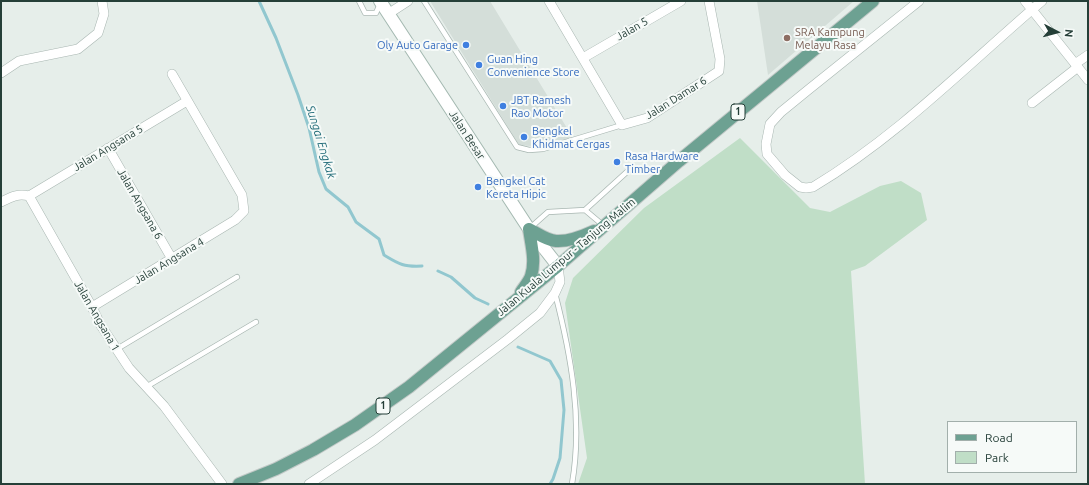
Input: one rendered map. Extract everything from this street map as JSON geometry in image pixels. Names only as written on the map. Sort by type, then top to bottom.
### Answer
[{"type":"main road","name":"Jalan Kuala Lumpur - Tanjung Malim","points":[[239,484],[276,469],[313,450],[355,425],[409,387],[558,266],[679,161],[873,1]]},
{"type":"main road","name":"Jalan Besar","points":[[381,2],[529,229],[558,266]]},
{"type":"main road","points":[[529,229],[544,237],[556,241],[584,236],[604,226]]},
{"type":"main road","points":[[511,304],[531,276],[533,256],[529,229]]},
{"type":"street","points":[[1,73],[20,62],[78,50],[98,33],[104,14],[102,1]]},
{"type":"street","points":[[388,14],[408,1]]},
{"type":"street","points":[[550,1],[622,125]]},
{"type":"street","name":"Jalan 5","points":[[582,58],[681,1]]},
{"type":"street","name":"Jalan Damar 6","points":[[622,125],[647,118],[719,71],[720,59],[709,1]]},
{"type":"street","points":[[919,1],[781,112],[770,124],[766,144],[767,154],[785,175],[800,186],[806,188],[813,187],[869,149],[923,106],[1042,1]]},
{"type":"street","points":[[1025,1],[1088,80]]},
{"type":"street","points":[[1032,103],[1088,54]]},
{"type":"street","points":[[172,74],[187,101]]},
{"type":"street","name":"Jalan Angsana 5","points":[[29,196],[187,101]]},
{"type":"street","name":"Jalan Angsana 4","points":[[92,307],[235,220],[244,211],[242,195],[187,101]]},
{"type":"street","name":"Jalan Angsana 6","points":[[108,148],[172,259]]},
{"type":"street","points":[[1,202],[13,196],[22,194],[29,196]]},
{"type":"street","name":"Jalan Angsana 1","points":[[29,196],[92,307],[100,324],[129,368],[164,406],[222,484]]},
{"type":"street","points":[[309,484],[375,440],[540,314],[555,293],[560,282],[558,266]]},
{"type":"lane","points":[[359,1],[365,13],[376,13],[381,2]]},
{"type":"lane","name":"Jalan Damar 6","points":[[424,1],[517,147],[529,150],[543,149],[622,125]]},
{"type":"lane","points":[[529,229],[548,212],[585,210],[629,170]]},
{"type":"lane","points":[[585,210],[604,226]]},
{"type":"lane","points":[[117,349],[237,277]]},
{"type":"lane","points":[[555,293],[571,362],[575,404],[577,441],[572,484]]},
{"type":"lane","points":[[146,387],[256,322]]},
{"type":"shaded area","points":[[430,1],[490,1],[573,138],[542,147],[519,145]]},
{"type":"shaded area","name":"SRA Kampung Melayu Rasa","points":[[757,1],[854,1],[768,75]]},
{"type":"green space","points":[[740,138],[810,208],[830,212],[880,186],[901,181],[921,193],[927,220],[865,266],[851,271],[865,484],[578,484],[587,458],[565,303],[573,278],[644,208]]},
{"type":"waterway","name":"Sungai Engkak","points":[[259,1],[276,38],[298,95],[309,128],[319,172],[326,189],[348,207],[356,222],[379,239],[384,255],[402,264],[422,266]]},
{"type":"waterway","name":"Sungai Engkak","points":[[438,271],[451,277],[475,298],[488,304]]},
{"type":"waterway","name":"Sungai Engkak","points":[[518,347],[550,361],[561,380],[564,410],[560,458],[550,484]]},
{"type":"place","name":"SRA Kampung Melayu Rasa","points":[[787,38]]},
{"type":"place","name":"Oly Auto Garage","points":[[466,45]]},
{"type":"place","name":"Guan Hing Convenience Store","points":[[479,65]]},
{"type":"place","name":"JBT Ramesh Rao Motor","points":[[503,106]]},
{"type":"place","name":"Bengkel Khidmat Cergas","points":[[524,137]]},
{"type":"place","name":"Rasa Hardware Timber","points":[[617,162]]},
{"type":"place","name":"Bengkel Cat Kereta Hipic","points":[[478,187]]}]
